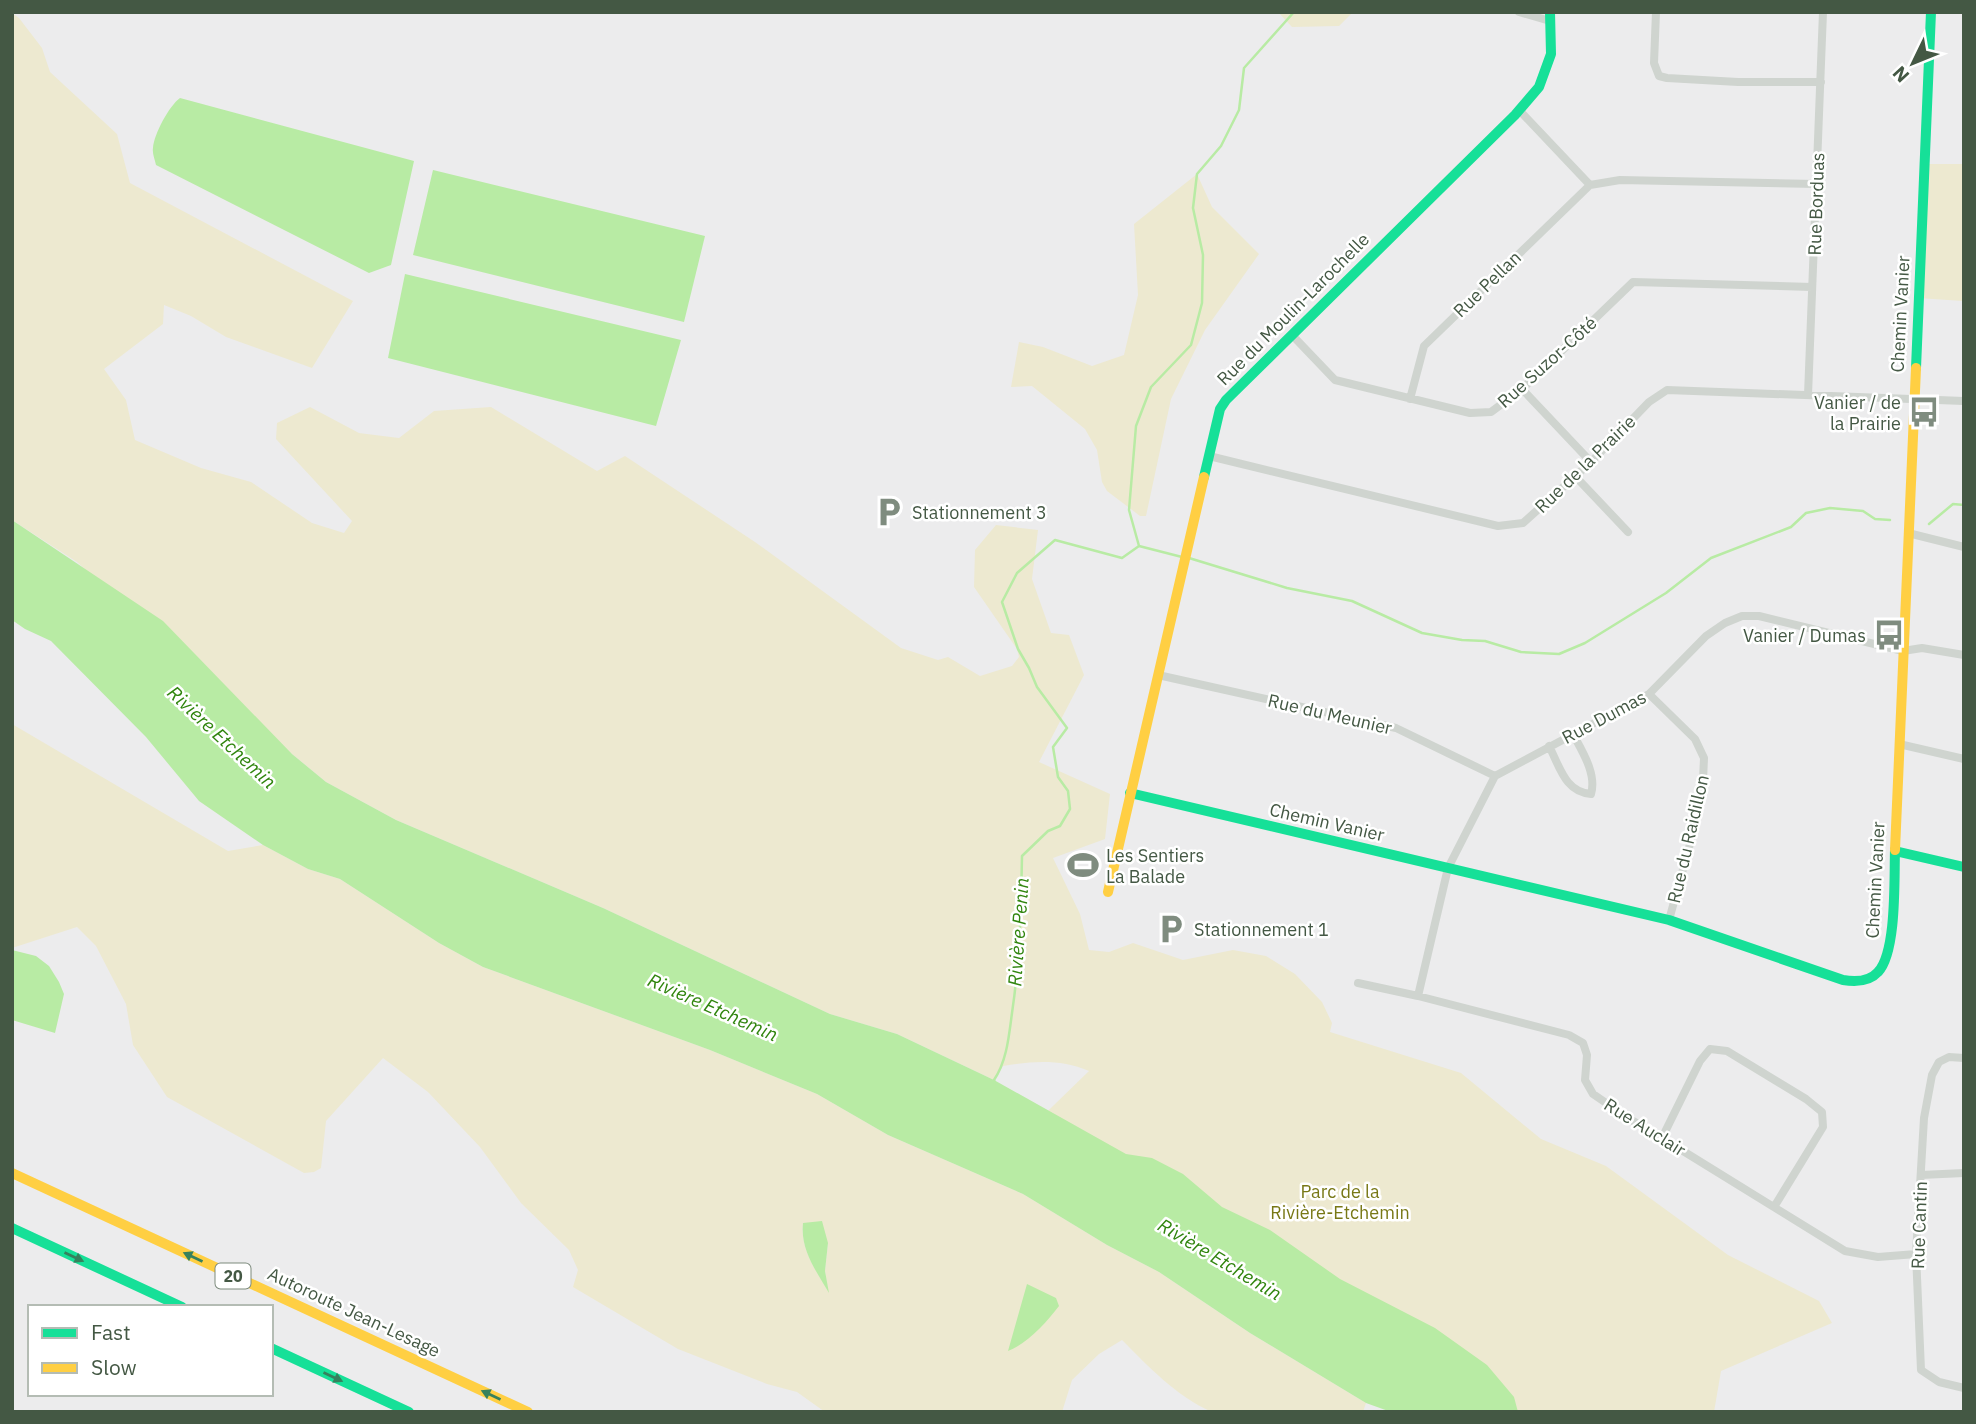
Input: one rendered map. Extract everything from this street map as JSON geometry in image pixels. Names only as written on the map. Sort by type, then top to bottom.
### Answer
[{"type":"main road","name":"Chemin Vanier","points":[[1130,793],[1669,920],[1843,980],[1861,982],[1876,974],[1888,959],[1895,851],[1931,12]]},
{"type":"main road","name":"Rue du Moulin-Larochelle","points":[[1108,892],[1220,409],[1539,87],[1551,54],[1550,17]]},
{"type":"main road","points":[[1895,851],[1964,867]]},
{"type":"main road","name":"Autoroute Jean-Lesage","points":[[12,1173],[528,1412]]},
{"type":"main road","points":[[12,1228],[178,1305]]},
{"type":"main road","points":[[273,1349],[409,1412]]},
{"type":"street","points":[[1519,12],[1550,17]]},
{"type":"street","points":[[1656,12],[1654,63],[1659,76],[1738,82],[1821,82]]},
{"type":"street","name":"Rue Borduas","points":[[1808,395],[1823,12]]},
{"type":"street","points":[[1519,110],[1590,185],[1620,180],[1816,184]]},
{"type":"street","name":"Rue Pellan","points":[[1410,398],[1424,346],[1590,185]]},
{"type":"street","name":"Rue Suzor-Côté","points":[[1292,335],[1335,380],[1470,413],[1491,412],[1522,389],[1633,282],[1812,287]]},
{"type":"street","points":[[1522,389],[1591,462]]},
{"type":"street","name":"Rue de la Prairie","points":[[1209,456],[1498,526],[1523,523],[1591,462],[1649,402],[1667,390],[1964,401]]},
{"type":"street","points":[[1575,476],[1628,532]]},
{"type":"street","points":[[1908,533],[1964,547]]},
{"type":"street","name":"Rue Dumas","points":[[1495,776],[1649,694],[1706,636],[1725,623],[1742,616],[1759,616],[1903,651],[1922,648],[1964,654]]},
{"type":"street","name":"Rue du Meunier","points":[[1158,675],[1396,729],[1495,776]]},
{"type":"street","name":"Rue du Raidillon","points":[[1649,694],[1695,739],[1704,758],[1703,780],[1690,844],[1669,920]]},
{"type":"street","points":[[1549,746],[1569,785],[1580,793],[1591,794],[1593,787],[1590,768],[1573,734]]},
{"type":"street","points":[[1899,744],[1964,759]]},
{"type":"street","points":[[1418,996],[1448,868],[1495,776]]},
{"type":"street","name":"Rue Auclair","points":[[1357,983],[1569,1035],[1583,1043],[1587,1055],[1585,1080],[1593,1094],[1628,1118],[1845,1251],[1878,1257],[1916,1254]]},
{"type":"street","points":[[1662,1138],[1700,1061],[1710,1049],[1727,1051],[1806,1099],[1822,1112],[1823,1128],[1774,1207]]},
{"type":"street","name":"Rue Cantin","points":[[1964,1058],[1949,1057],[1939,1062],[1932,1075],[1924,1118],[1916,1254],[1921,1370],[1939,1382],[1964,1388]]},
{"type":"street","points":[[1921,1175],[1964,1173]]},
{"type":"green space","points":[[1278,12],[1353,12],[1339,26],[1292,27]]},
{"type":"green space","name":"Parc de la Rivière-Etchemin","points":[[12,13],[42,48],[50,72],[117,134],[130,183],[353,301],[312,368],[226,337],[191,316],[164,305],[163,324],[104,369],[126,400],[135,440],[201,468],[251,482],[312,523],[344,533],[352,521],[276,439],[277,423],[310,407],[359,433],[399,438],[434,411],[491,407],[597,471],[625,456],[755,542],[901,648],[938,660],[948,657],[980,676],[1012,666],[1019,657],[1017,649],[974,587],[975,550],[996,525],[1038,530],[1032,579],[1051,633],[1069,635],[1084,675],[1039,762],[1110,794],[1105,839],[1053,858],[1080,914],[1089,950],[1109,952],[1133,943],[1183,960],[1233,950],[1266,956],[1295,974],[1322,1002],[1332,1023],[1330,1032],[1461,1073],[1541,1139],[1606,1166],[1728,1255],[1819,1301],[1832,1323],[1721,1371],[1714,1412],[1442,1412],[1018,1140],[1089,1071],[1057,1063],[1025,1063],[1003,1066],[994,1080],[897,1034],[830,1014],[603,908],[396,820],[326,782],[77,562],[12,520]]},
{"type":"green space","points":[[1924,164],[1964,164],[1964,328],[1963,301],[1918,298]]},
{"type":"green space","points":[[1197,174],[1212,207],[1259,254],[1205,330],[1171,399],[1146,516],[1140,516],[1107,491],[1102,482],[1097,450],[1085,429],[1032,386],[1011,387],[1019,342],[1043,347],[1092,366],[1124,355],[1138,295],[1134,224]]},
{"type":"green space","points":[[12,724],[228,851],[263,845],[308,869],[340,879],[439,943],[483,967],[710,1050],[817,1094],[888,1135],[1023,1194],[1107,1245],[1159,1272],[1250,1333],[1366,1403],[1363,1412],[1212,1412],[1175,1389],[1122,1340],[1099,1354],[1072,1380],[1062,1412],[825,1412],[797,1392],[767,1384],[678,1349],[573,1287],[578,1270],[569,1250],[521,1203],[480,1147],[428,1092],[383,1058],[326,1121],[321,1168],[304,1173],[167,1097],[133,1045],[126,1004],[96,946],[77,927],[12,948]],"holes":[[[803,1223],[828,1244],[825,1271],[828,1290],[806,1250]]]},
{"type":"water","points":[[180,98],[414,161],[391,265],[369,273],[156,165],[153,150],[156,135],[167,114]]},
{"type":"water","points":[[433,170],[705,236],[684,322],[413,255]]},
{"type":"water","points":[[405,274],[681,340],[656,426],[388,358]]},
{"type":"water","name":"Rivière Etchemin","points":[[12,520],[163,621],[292,754],[326,782],[396,820],[603,908],[830,1014],[897,1034],[994,1080],[1126,1154],[1152,1158],[1183,1174],[1222,1207],[1270,1230],[1340,1279],[1435,1328],[1487,1365],[1514,1397],[1518,1412],[1391,1412],[1366,1403],[1250,1333],[1159,1272],[1107,1245],[1023,1194],[888,1135],[817,1094],[710,1050],[483,967],[439,943],[340,879],[308,869],[263,845],[199,801],[146,737],[51,641],[12,620]]},
{"type":"water","points":[[12,950],[36,956],[49,966],[59,982],[64,994],[55,1033],[12,1020]]},
{"type":"water","points":[[822,1221],[828,1243],[825,1271],[829,1293],[810,1260],[803,1233],[803,1223]]},
{"type":"water","points":[[1027,1284],[1056,1298],[1059,1306],[1029,1338],[1008,1351]]},
{"type":"waterway","name":"Rivière Penin","points":[[995,1083],[1007,1048],[1015,993],[1022,856],[1048,831],[1060,826],[1070,809],[1068,791],[1058,777],[1053,747],[1067,728],[1037,687],[1018,649],[1002,602],[1017,573],[1055,540],[1122,558],[1139,546],[1129,510],[1136,426],[1151,387],[1191,345],[1202,303],[1203,255],[1193,208],[1197,174],[1221,146],[1239,110],[1244,68],[1294,12]]},
{"type":"waterway","points":[[1929,524],[1953,504],[1964,505]]},
{"type":"waterway","points":[[1189,558],[1287,588],[1352,601],[1422,633],[1485,641],[1521,652],[1559,654],[1585,643],[1666,593],[1711,558],[1791,527],[1806,513],[1830,508],[1863,511],[1875,519],[1890,520]]},
{"type":"waterway","points":[[1139,546],[1182,557]]},
{"type":"traffic: fast","points":[[1204,477],[1220,409],[1226,400],[1515,115],[1539,87],[1551,54],[1550,12]]},
{"type":"traffic: fast","points":[[1916,368],[1931,12]]},
{"type":"traffic: fast","points":[[1130,793],[1669,920],[1852,981],[1862,981],[1878,972],[1889,948],[1895,850]]},
{"type":"traffic: fast","points":[[1895,851],[1964,867]]},
{"type":"traffic: fast","points":[[12,1228],[178,1305]]},
{"type":"traffic: fast","points":[[273,1349],[409,1412]]},
{"type":"traffic: slow","points":[[1895,850],[1916,368]]},
{"type":"traffic: slow","points":[[1108,892],[1204,477]]},
{"type":"traffic: slow","points":[[12,1173],[528,1412]]},
{"type":"place","name":"Vanier / de la Prairie","points":[[1924,412]]},
{"type":"place","name":"Stationnement 3","points":[[889,512]]},
{"type":"place","name":"Vanier / Dumas","points":[[1889,635]]},
{"type":"place","name":"Les Sentiers La Balade","points":[[1083,865]]},
{"type":"place","name":"Stationnement 1","points":[[1171,929]]}]
